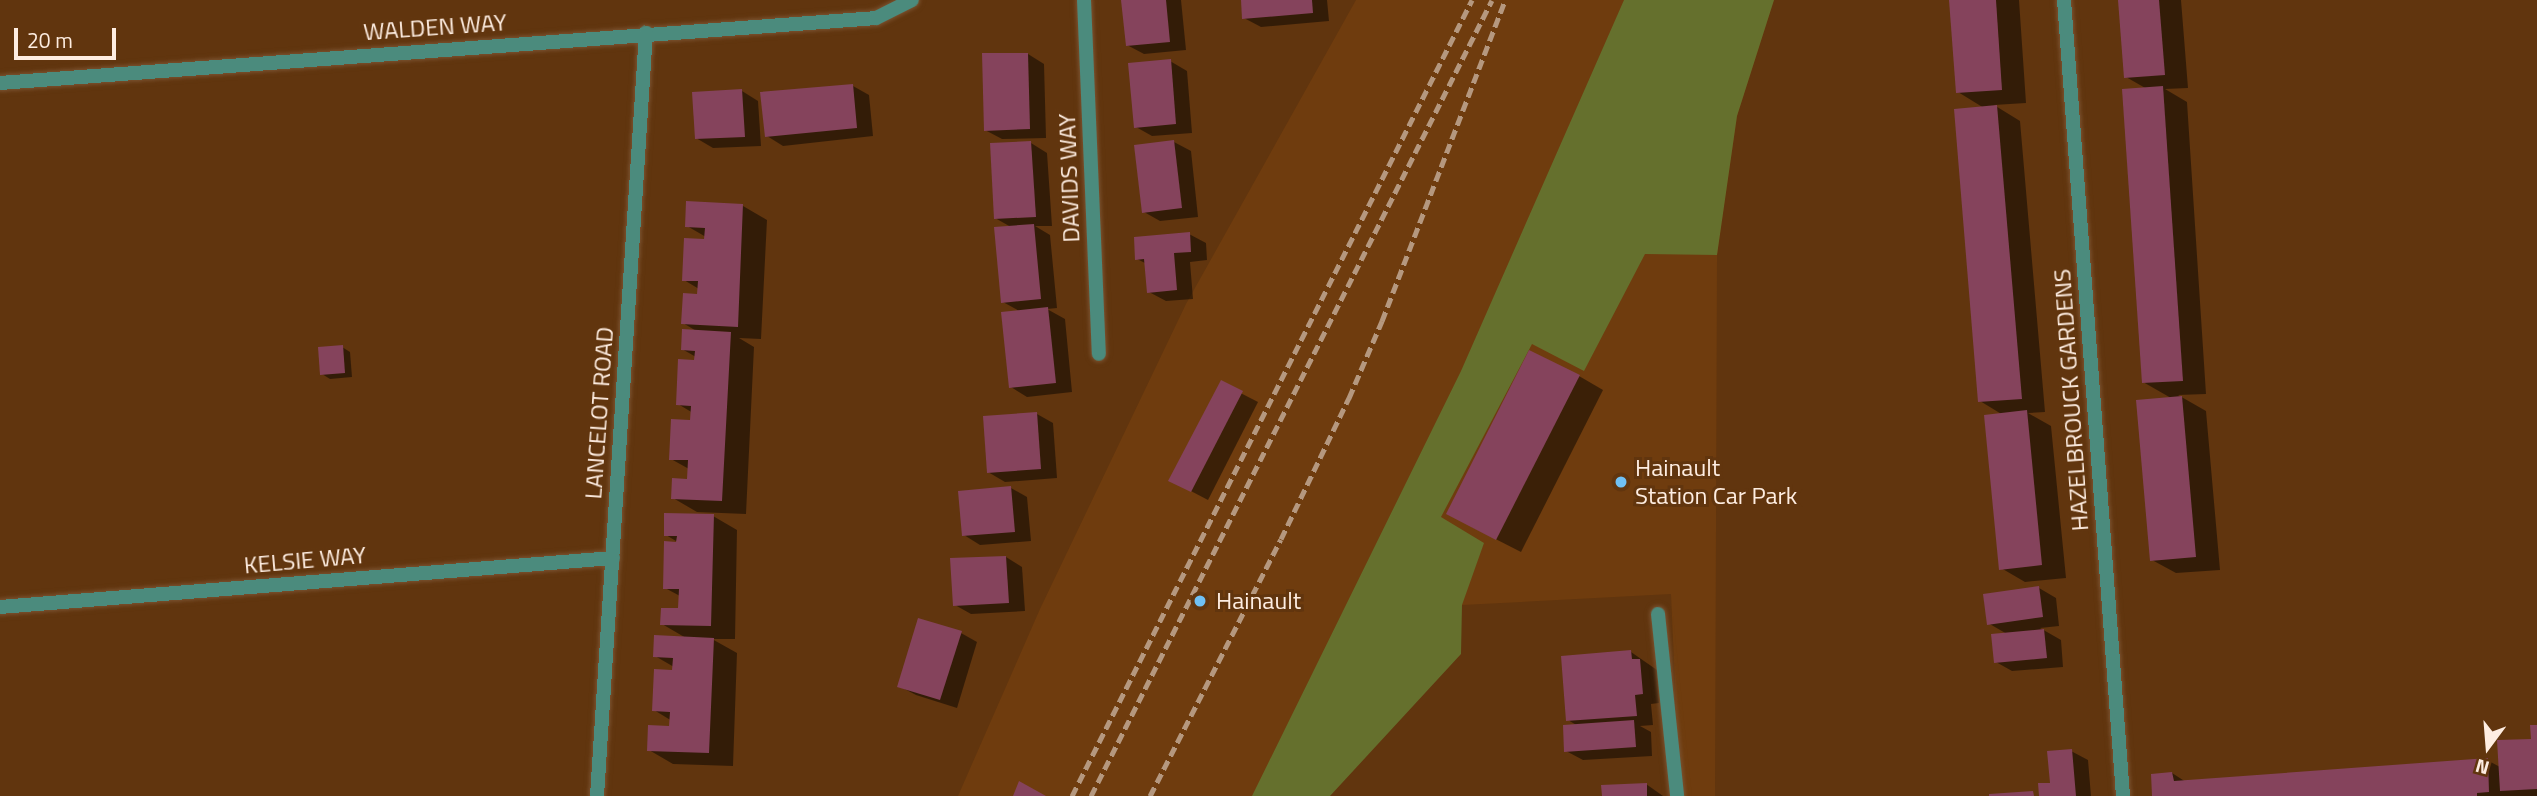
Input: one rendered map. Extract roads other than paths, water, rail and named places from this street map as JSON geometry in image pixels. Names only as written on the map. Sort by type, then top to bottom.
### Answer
[{"type":"street","name":"WALDEN WAY","points":[[0,83],[876,18],[912,0]]},
{"type":"street","name":"DAVIDS WAY","points":[[1084,0],[1099,354]]},
{"type":"street","name":"HAZELBROUCK GARDENS","points":[[2064,0],[2123,796]]},
{"type":"street","name":"LANCELOT ROAD","points":[[597,796],[646,33]]},
{"type":"street","name":"KELSIE WAY","points":[[0,607],[613,558]]},
{"type":"street","points":[[1658,614],[1677,796]]},
{"type":"railway","points":[[1072,796],[1472,0]]},
{"type":"railway","points":[[1091,796],[1492,0]]},
{"type":"railway","points":[[1150,796],[1281,539],[1349,398],[1382,321],[1505,0]]},
{"type":"place","name":"Hainault Station Car Park","points":[[1621,482]]},
{"type":"place","name":"Hainault","points":[[1200,601]]}]
